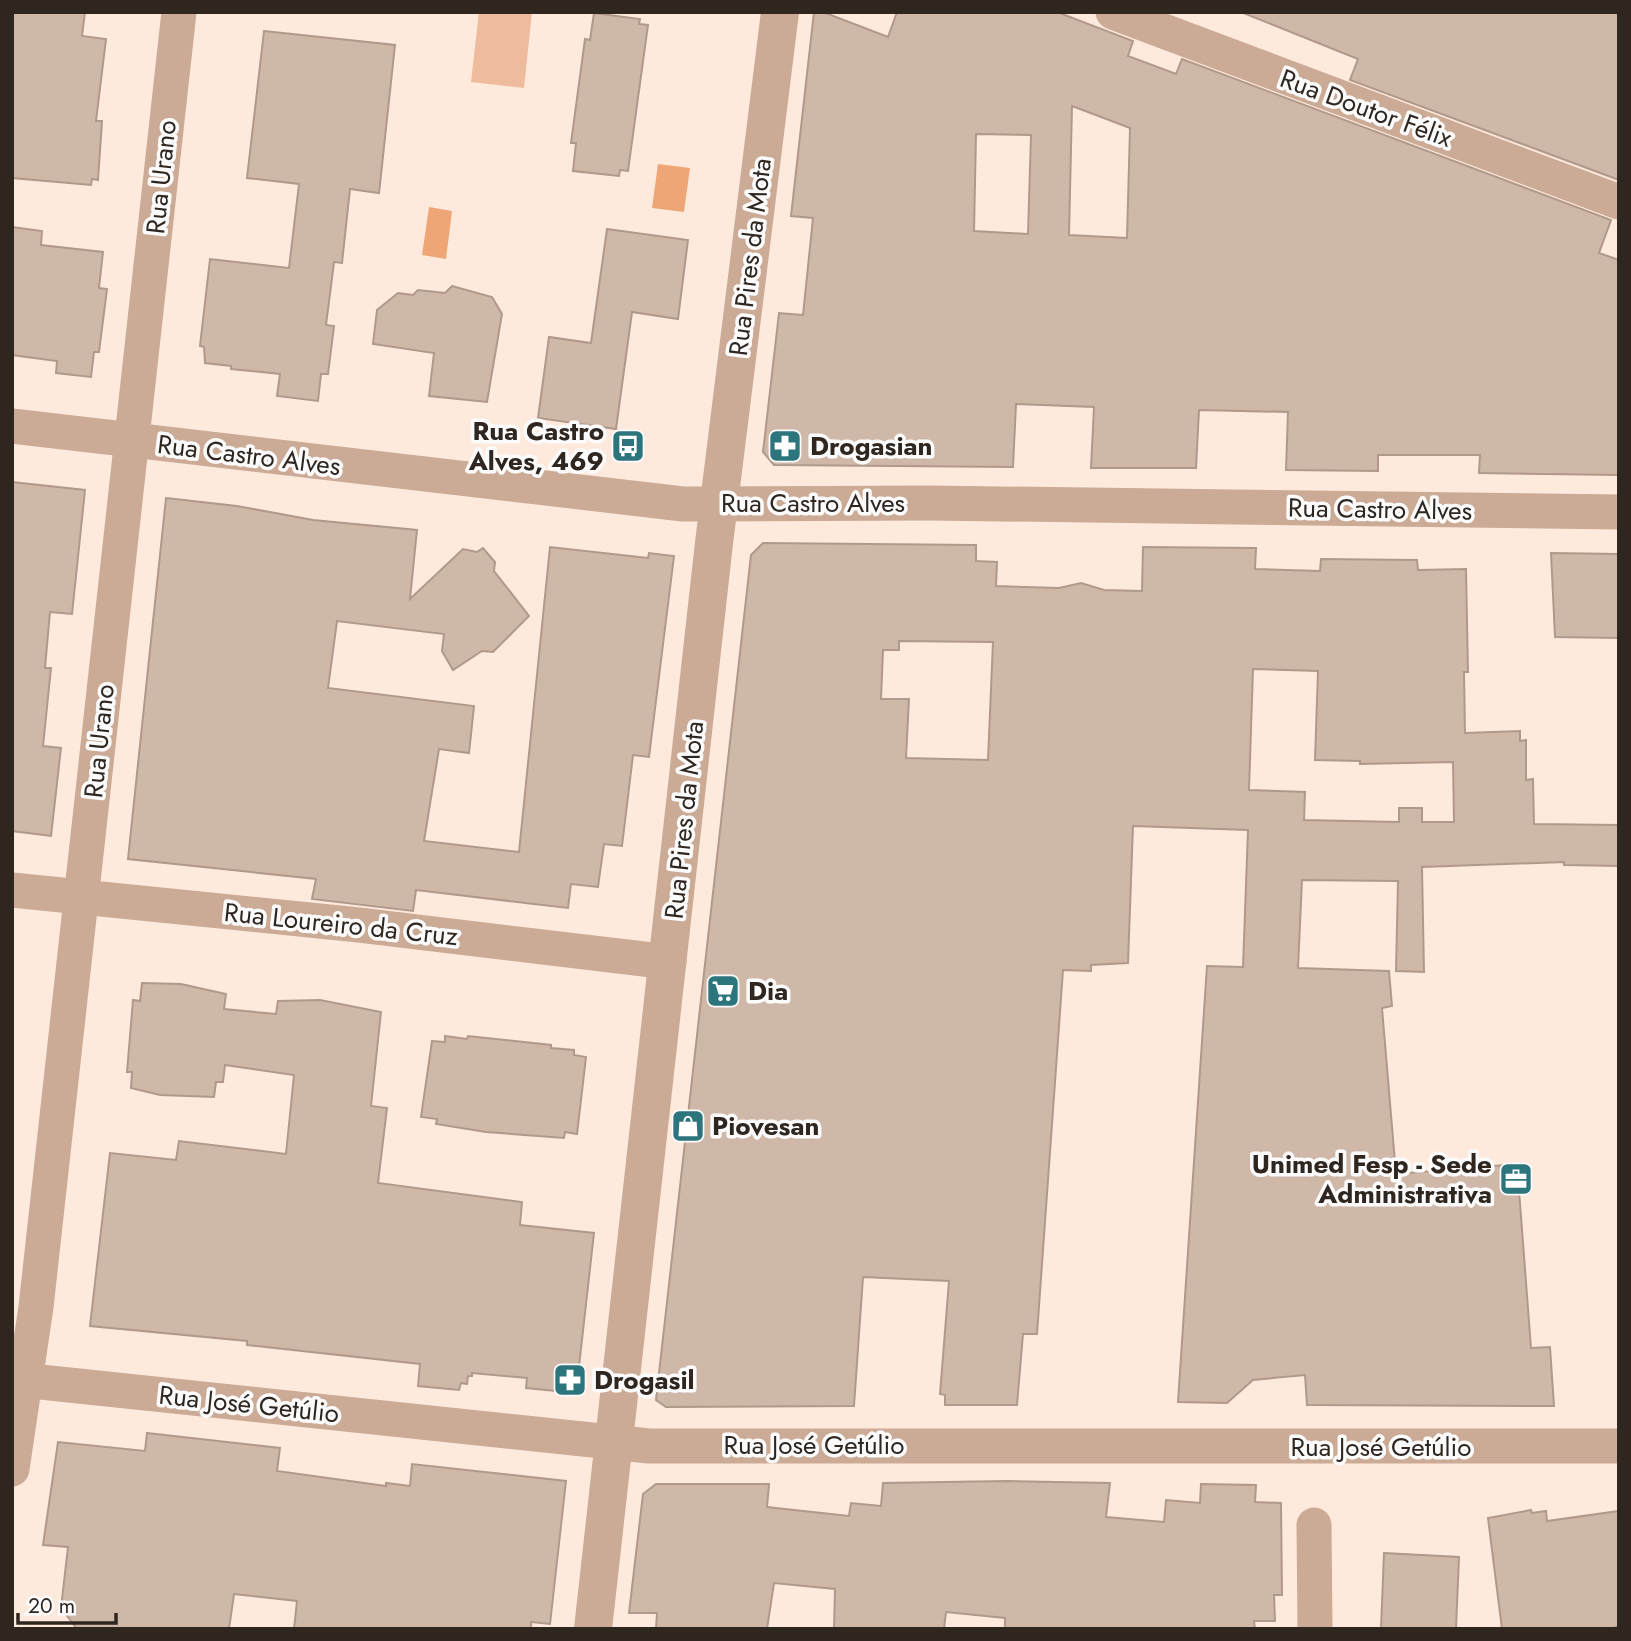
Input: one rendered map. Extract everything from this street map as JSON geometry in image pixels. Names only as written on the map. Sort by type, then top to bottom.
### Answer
[{"type":"street","name":"Rua Urano","points":[[12,1469],[19,1380],[82,897],[179,12]]},
{"type":"street","name":"Rua Pires da Mota","points":[[593,1629],[720,504],[780,12]]},
{"type":"street","name":"Rua Doutor Félix","points":[[1113,12],[1619,201]]},
{"type":"street","name":"Rua Castro Alves","points":[[12,426],[623,499],[720,504],[931,503],[1619,512]]},
{"type":"street","name":"Rua Loureiro da Cruz","points":[[12,890],[359,925],[669,962]]},
{"type":"street","name":"Rua José Getúlio","points":[[19,1380],[613,1444],[1619,1446]]},
{"type":"street","points":[[1314,1525],[1315,1629]]},
{"type":"shaded area","points":[[479,12],[532,12],[524,88],[471,82]]},
{"type":"shaded area","points":[[658,164],[690,168],[684,212],[652,208]]},
{"type":"shaded area","points":[[429,207],[452,211],[446,259],[422,255]]},
{"type":"building","points":[[12,12],[85,12],[82,36],[106,39],[96,121],[102,121],[98,180],[92,179],[91,185],[12,178]]},
{"type":"building","points":[[814,12],[823,12],[888,37],[897,12],[1057,12],[1133,41],[1128,56],[1176,74],[1182,59],[1611,220],[1599,253],[1619,260],[1619,475],[1479,473],[1480,455],[1378,455],[1378,471],[1286,470],[1288,412],[1199,410],[1196,468],[1091,468],[1094,407],[1016,404],[1013,467],[774,465],[763,452],[779,313],[803,315],[813,218],[791,216]],"holes":[[[1072,106],[1130,128],[1127,238],[1069,235]],[[976,134],[1031,135],[1028,234],[974,231]]]},
{"type":"building","points":[[1241,12],[1619,12],[1619,180],[1350,80],[1358,59]]},
{"type":"building","points":[[594,13],[640,19],[639,24],[648,25],[628,171],[620,170],[619,176],[573,171],[576,143],[571,143],[585,39],[590,40]]},
{"type":"building","points":[[264,31],[395,45],[379,193],[350,189],[342,263],[334,262],[326,325],[334,326],[328,374],[321,374],[318,401],[277,396],[280,374],[231,369],[231,366],[205,363],[204,347],[200,346],[210,259],[289,268],[299,184],[247,178]]},
{"type":"building","points":[[12,227],[42,231],[41,245],[103,252],[99,288],[107,289],[99,352],[94,352],[91,377],[56,373],[57,361],[12,355]]},
{"type":"building","points":[[607,229],[688,240],[678,319],[632,312],[616,429],[538,418],[549,337],[591,343]]},
{"type":"building","points":[[452,286],[492,297],[502,314],[487,402],[429,396],[434,353],[373,344],[377,310],[398,293],[413,295],[418,290],[445,293]]},
{"type":"building","points":[[12,482],[85,490],[72,614],[50,612],[45,668],[51,668],[43,746],[61,748],[51,836],[12,831]]},
{"type":"building","points":[[166,498],[237,506],[313,520],[417,530],[410,599],[463,549],[477,552],[483,548],[495,562],[494,571],[529,616],[493,652],[482,651],[453,670],[442,651],[444,634],[337,621],[328,688],[474,706],[469,753],[439,749],[424,841],[519,852],[550,547],[648,558],[649,553],[674,556],[649,757],[633,755],[622,846],[604,844],[598,887],[571,884],[568,908],[416,890],[413,911],[312,899],[316,879],[128,859]]},
{"type":"building","points":[[763,543],[976,545],[976,561],[997,562],[996,586],[1059,588],[1081,583],[1104,590],[1142,591],[1143,547],[1256,548],[1255,569],[1320,571],[1321,559],[1417,560],[1418,570],[1466,569],[1468,672],[1464,672],[1465,733],[1520,731],[1520,741],[1526,740],[1526,780],[1533,779],[1534,824],[1619,825],[1619,866],[1564,865],[1564,862],[1422,867],[1424,972],[1396,971],[1398,881],[1302,880],[1298,968],[1389,971],[1392,1006],[1382,1008],[1396,1174],[1517,1164],[1531,1348],[1550,1347],[1554,1406],[1307,1405],[1305,1375],[1253,1380],[1227,1403],[1178,1402],[1207,966],[1243,967],[1248,830],[1133,826],[1128,963],[1091,965],[1091,971],[1063,970],[1037,1334],[1023,1334],[1017,1405],[945,1405],[945,1395],[940,1394],[949,1281],[863,1277],[854,1406],[666,1407],[656,1400],[751,555]],"holes":[[[899,641],[993,642],[988,760],[906,758],[909,699],[881,699],[883,650],[899,650]],[[1253,669],[1318,671],[1315,760],[1360,761],[1360,764],[1453,762],[1454,822],[1422,822],[1422,808],[1399,808],[1399,822],[1304,820],[1305,792],[1249,790]]]},
{"type":"building","points":[[1551,553],[1619,554],[1619,638],[1555,637]]},
{"type":"building","points":[[142,983],[181,984],[226,994],[224,1009],[276,1014],[278,1001],[320,1000],[381,1012],[371,1106],[387,1108],[378,1183],[522,1202],[520,1225],[594,1233],[576,1393],[526,1388],[527,1378],[472,1373],[472,1376],[468,1376],[467,1384],[461,1383],[459,1390],[418,1386],[420,1364],[247,1345],[247,1341],[90,1326],[110,1153],[176,1160],[179,1141],[286,1154],[294,1075],[225,1065],[223,1082],[216,1082],[214,1097],[160,1095],[131,1088],[132,1072],[127,1072],[133,1000],[140,1001]]},
{"type":"building","points":[[445,1036],[551,1045],[551,1048],[574,1050],[574,1055],[586,1057],[577,1134],[565,1132],[564,1138],[486,1132],[436,1124],[437,1119],[421,1117],[432,1041],[445,1042]]},
{"type":"building","points":[[147,1433],[280,1448],[277,1471],[386,1486],[386,1483],[410,1486],[412,1464],[566,1481],[550,1624],[531,1622],[531,1629],[294,1629],[297,1601],[234,1594],[229,1629],[77,1629],[61,1608],[68,1547],[43,1545],[58,1442],[145,1451]]},
{"type":"building","points":[[883,1483],[1110,1483],[1106,1517],[1164,1522],[1166,1500],[1200,1503],[1201,1484],[1256,1485],[1255,1502],[1281,1503],[1282,1595],[1274,1595],[1275,1621],[1254,1621],[1255,1629],[1005,1629],[1005,1618],[946,1612],[944,1629],[834,1629],[835,1589],[774,1583],[767,1629],[656,1629],[657,1613],[629,1613],[643,1494],[656,1484],[769,1484],[767,1507],[849,1516],[851,1503],[881,1506]]},
{"type":"building","points":[[1531,1510],[1532,1513],[1546,1511],[1547,1521],[1619,1511],[1619,1626],[1611,1629],[1502,1629],[1488,1518]]},
{"type":"building","points":[[1384,1553],[1459,1557],[1456,1629],[1381,1629]]},
{"type":"place","name":"Rua Castro Alves, 469","points":[[628,446]]},
{"type":"place","name":"Drogasian","points":[[785,446]]},
{"type":"place","name":"Dia","points":[[723,991]]},
{"type":"place","name":"Piovesan","points":[[688,1126]]},
{"type":"place","name":"Unimed Fesp - Sede Administrativa","points":[[1516,1179]]},
{"type":"place","name":"Drogasil","points":[[570,1380]]}]
